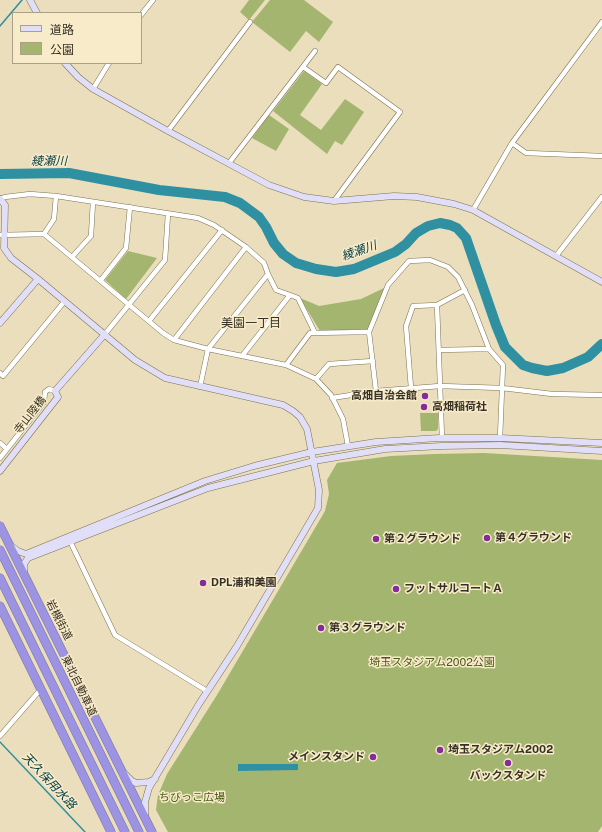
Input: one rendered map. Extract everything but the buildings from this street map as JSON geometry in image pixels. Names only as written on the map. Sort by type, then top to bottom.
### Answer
[{"type":"highway","name":"岩槻街道","points":[[0,526],[152,832]]},
{"type":"highway","name":"東北自動車道","points":[[0,550],[139,832]]},
{"type":"highway","points":[[0,578],[125,832]]},
{"type":"highway","points":[[0,606],[111,832]]},
{"type":"street","points":[[30,0],[36,12]]},
{"type":"street","points":[[142,14],[153,0]]},
{"type":"street","points":[[168,131],[250,22]]},
{"type":"street","points":[[473,210],[512,143],[602,22]]},
{"type":"street","points":[[229,163],[315,51]]},
{"type":"street","points":[[66,64],[78,77],[93,89],[168,131],[276,187],[304,197],[334,201],[394,196],[416,197],[454,204],[473,210],[602,282]]},
{"type":"street","points":[[93,89],[108,64]]},
{"type":"street","points":[[303,67],[326,84],[338,67],[400,112],[334,201]]},
{"type":"street","points":[[512,143],[526,153],[602,156]]},
{"type":"street","points":[[145,816],[146,796],[155,779],[237,646],[318,508],[319,490],[307,429],[300,417],[282,405],[165,378],[135,360],[11,258],[4,248],[2,235],[5,205],[0,199],[30,194],[56,196],[198,218],[222,230],[264,263],[276,290],[298,298],[316,333]]},
{"type":"street","points":[[44,234],[54,219],[56,196]]},
{"type":"street","points":[[556,256],[602,197]]},
{"type":"street","points":[[72,257],[91,236],[93,202]]},
{"type":"street","points":[[101,280],[126,248],[130,207]]},
{"type":"street","points":[[0,458],[44,402],[45,392],[49,389],[55,391],[105,334],[164,260],[168,214]]},
{"type":"street","points":[[149,321],[222,230]]},
{"type":"street","points":[[2,235],[44,234],[101,280],[128,305],[174,340],[208,349],[286,365],[316,379],[332,398],[343,419],[348,446]]},
{"type":"street","points":[[174,340],[246,248]]},
{"type":"street","points":[[376,391],[369,332],[388,285],[409,261],[430,260],[448,267],[458,277],[472,305],[489,348],[503,365],[500,438]]},
{"type":"street","points":[[200,387],[208,349],[268,274]]},
{"type":"street","points":[[0,323],[38,279]]},
{"type":"street","points":[[411,388],[406,326],[413,306],[437,304],[465,290]]},
{"type":"street","points":[[242,356],[290,295]]},
{"type":"street","points":[[0,373],[3,376],[64,302]]},
{"type":"street","points":[[437,304],[442,438]]},
{"type":"street","points":[[286,365],[310,333],[369,332]]},
{"type":"street","points":[[439,350],[489,348]]},
{"type":"street","points":[[316,379],[329,364],[373,361]]},
{"type":"street","points":[[332,398],[376,391],[440,386],[502,388],[552,394],[602,395]]},
{"type":"street","name":"寺山陸橋","points":[[0,470],[58,397],[55,391]]},
{"type":"street","points":[[10,545],[18,551],[26,554],[205,481],[254,466],[312,452],[348,446],[442,438],[500,438],[602,443]]},
{"type":"street","points":[[0,443],[7,449]]},
{"type":"street","points":[[24,574],[24,564],[28,558],[70,541],[208,488],[314,461],[385,449],[442,446],[500,445],[602,451]]},
{"type":"street","points":[[70,541],[115,635],[208,691]]},
{"type":"street","points":[[0,736],[41,690]]},
{"type":"street","points":[[121,769],[132,781],[136,783],[149,782],[155,779]]},
{"type":"green space","points":[[249,0],[265,0],[249,20],[240,12]]},
{"type":"green space","points":[[270,0],[304,0],[333,22],[319,42],[306,31],[290,52],[252,22]]},
{"type":"green space","points":[[304,71],[322,84],[300,115],[321,130],[345,99],[364,112],[342,145],[335,141],[327,154],[273,111]]},
{"type":"green space","points":[[269,115],[289,129],[276,151],[252,138]]},
{"type":"green space","points":[[128,251],[157,258],[126,299],[105,280]]},
{"type":"green space","points":[[384,288],[368,329],[320,331],[300,298],[319,306],[361,299]]},
{"type":"green space","points":[[420,413],[438,413],[438,429],[436,431],[421,431]]},
{"type":"green space","name":"埼玉スタジアム2002公園","points":[[484,453],[602,460],[602,826],[598,832],[168,832],[156,810],[158,795],[167,774],[217,695],[325,511],[329,494],[327,480],[337,463],[391,456]]},
{"type":"water","points":[[238,764],[298,764],[298,770],[238,771]]},
{"type":"waterway","points":[[0,26],[22,0]]},
{"type":"waterway","name":"綾瀬川","points":[[0,174],[69,173],[159,190],[225,197],[240,203],[259,217],[274,243],[283,254],[296,263],[316,269],[336,272],[354,269],[395,252],[406,244],[416,233],[428,226],[440,223],[450,225],[457,228],[466,238],[505,347],[523,365],[547,371],[563,368],[588,357],[602,344]]},
{"type":"waterway","name":"天久保用水路","points":[[0,742],[85,832]]},
{"type":"place","name":"高畑自治会館","points":[[425,396]]},
{"type":"place","name":"高畑稲荷社","points":[[424,407]]},
{"type":"place","name":"第４グラウンド","points":[[487,538]]},
{"type":"place","name":"第２グラウンド","points":[[376,539]]},
{"type":"place","name":"DPL浦和美園","points":[[203,583]]},
{"type":"place","name":"フットサルコートＡ","points":[[396,589]]},
{"type":"place","name":"第３グラウンド","points":[[321,628]]},
{"type":"place","name":"埼玉スタジアム2002","points":[[440,750]]},
{"type":"place","name":"メインスタンド","points":[[373,757]]},
{"type":"place","name":"バックスタンド","points":[[508,763]]},
{"type":"district","name":"美園一丁目","points":[[251,323]]},
{"type":"park label","name":"ちびっこ広場","points":[[192,798]]}]
